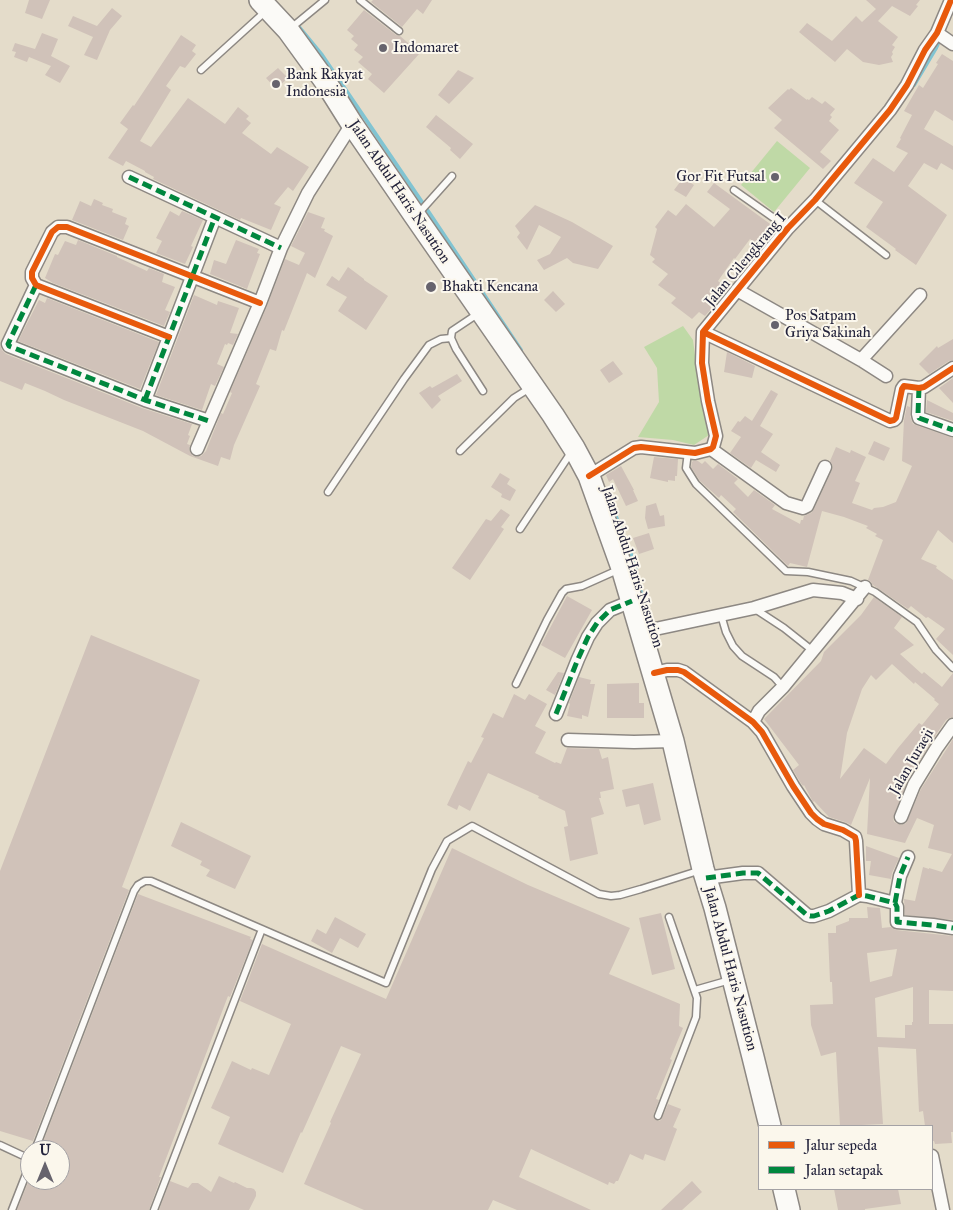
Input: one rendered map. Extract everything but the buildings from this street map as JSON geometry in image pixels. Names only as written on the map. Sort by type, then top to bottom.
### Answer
[{"type":"highway","name":"Jalan Abdul Haris Nasution","points":[[264,5],[288,30],[325,81],[352,124],[534,387],[574,448],[589,476],[622,568],[673,741],[704,873],[770,1125]]},
{"type":"highway","points":[[784,1190],[789,1210]]},
{"type":"street","name":"Jalan Cilengkrang I","points":[[703,332],[788,228],[815,200],[890,110],[937,33],[951,0]]},
{"type":"street","points":[[937,33],[953,44]]},
{"type":"street","points":[[197,449],[260,303],[281,248],[308,193],[352,124]]},
{"type":"street","points":[[129,177],[281,248]]},
{"type":"street","points":[[145,400],[215,217]]},
{"type":"street","points":[[169,337],[36,285],[32,278],[32,272],[52,232],[58,227],[68,227],[260,303]]},
{"type":"street","points":[[36,285],[8,344],[9,346],[145,400],[210,421]]},
{"type":"street","points":[[736,290],[886,376]]},
{"type":"street","points":[[861,360],[920,295]]},
{"type":"street","points":[[589,476],[634,448],[700,452],[713,447],[716,436],[702,363],[703,332],[890,421],[896,418],[904,386],[924,387],[953,368]]},
{"type":"street","points":[[919,388],[919,418],[953,430]]},
{"type":"street","points":[[711,449],[786,503],[803,508],[807,506],[825,467]]},
{"type":"street","points":[[753,722],[760,711],[784,687],[865,587]]},
{"type":"street","points":[[641,632],[754,608],[812,590],[842,592],[857,599]]},
{"type":"street","points":[[556,714],[578,659],[597,623],[610,610],[632,601]]},
{"type":"street","points":[[654,673],[667,670],[684,672],[753,722],[762,732],[793,786],[816,819],[824,824],[843,830],[854,837],[856,841],[859,895]]},
{"type":"street","name":"Jalan Juraeji","points":[[901,817],[914,785],[953,725]]},
{"type":"street","points":[[568,740],[673,741]]},
{"type":"street","points":[[908,857],[900,876],[895,904],[897,907],[897,922],[953,928]]},
{"type":"street","points":[[704,873],[758,873],[810,916],[829,911],[859,895],[895,904]]},
{"type":"street","points":[[933,1161],[943,1210]]},
{"type":"lane","points":[[288,30],[324,0]]},
{"type":"lane","points":[[360,0],[399,31]]},
{"type":"lane","points":[[201,70],[264,5]]},
{"type":"lane","points":[[415,216],[452,176]]},
{"type":"lane","points":[[734,190],[788,228]]},
{"type":"lane","points":[[815,200],[886,255]]},
{"type":"lane","points":[[481,311],[452,331],[451,338],[483,391]]},
{"type":"lane","points":[[328,492],[404,378],[429,345],[451,338]]},
{"type":"lane","points":[[460,451],[514,398],[534,387]]},
{"type":"lane","points":[[520,530],[574,448]]},
{"type":"lane","points":[[688,452],[686,468],[696,484],[786,571],[808,572],[851,581],[875,592],[917,622],[936,650],[953,668]]},
{"type":"lane","points":[[516,684],[566,588],[582,586],[622,568]]},
{"type":"lane","points":[[754,608],[784,628],[813,651]]},
{"type":"lane","points":[[721,615],[732,646],[742,656],[774,677],[784,687]]},
{"type":"lane","points":[[39,1140],[134,891],[144,881],[151,881],[386,983],[432,869],[447,841],[472,826],[599,894],[620,895],[704,873]]},
{"type":"lane","points":[[658,1116],[696,1017],[697,998],[695,990],[669,917]]},
{"type":"lane","points":[[154,1210],[262,929]]},
{"type":"lane","points":[[695,990],[733,979]]},
{"type":"lane","points":[[0,1145],[20,1154]]},
{"type":"lane","points":[[12,1210],[20,1190]]},
{"type":"green space","name":"Gor Fit Futsal","points":[[777,141],[810,168],[774,212],[741,185]]},
{"type":"green space","points":[[683,326],[693,340],[699,386],[706,409],[709,435],[694,445],[673,440],[638,437],[659,402],[657,368],[644,347]]},
{"type":"waterway","points":[[299,27],[322,55],[424,205]]},
{"type":"waterway","points":[[914,85],[940,39]]},
{"type":"waterway","points":[[426,208],[521,350]]},
{"type":"waterway","points":[[607,494],[634,562],[644,606]]},
{"type":"marked path","points":[[129,177],[281,248]]},
{"type":"marked path","points":[[145,400],[215,217]]},
{"type":"marked path","points":[[36,285],[8,344],[9,346],[145,400],[209,421]]},
{"type":"marked path","points":[[919,388],[919,418],[953,430]]},
{"type":"marked path","points":[[556,714],[578,659],[597,623],[610,610],[632,601]]},
{"type":"marked path","points":[[895,903],[900,876],[908,857]]},
{"type":"marked path","points":[[706,878],[758,873],[810,916],[829,911],[859,895],[895,903],[897,907],[897,922],[953,928]]},
{"type":"cycle path","points":[[589,476],[634,448],[641,447],[695,453],[713,447],[716,436],[702,363],[703,332],[788,228],[815,200],[890,110],[937,33],[951,0]]},
{"type":"cycle path","points":[[169,337],[36,285],[32,278],[32,272],[52,232],[58,227],[67,227],[260,303]]},
{"type":"cycle path","points":[[703,332],[890,421],[896,418],[904,386],[924,387],[953,368]]},
{"type":"cycle path","points":[[654,673],[667,670],[684,672],[753,722],[762,732],[811,813],[824,824],[843,830],[855,837],[859,895]]},
{"type":"place","name":"Indomaret","points":[[383,48]]},
{"type":"place","name":"Bank Rakyat Indonesia","points":[[276,84]]},
{"type":"place","name":"Gor Fit Futsal","points":[[775,177]]},
{"type":"place","name":"Bhakti Kencana","points":[[431,287]]},
{"type":"place","name":"Pos Satpam Griya Sakinah","points":[[775,325]]}]
